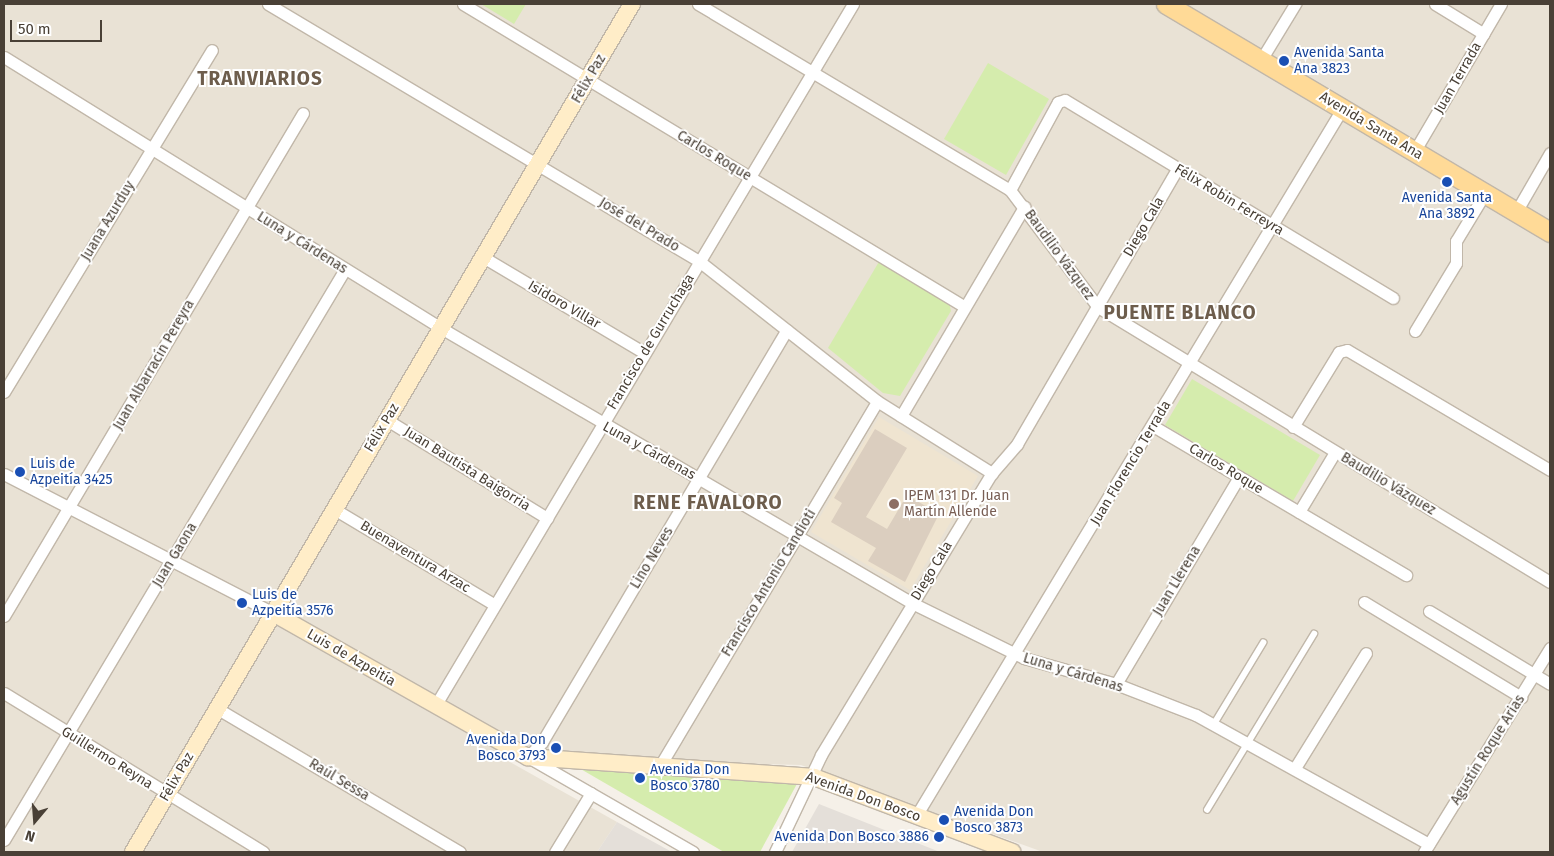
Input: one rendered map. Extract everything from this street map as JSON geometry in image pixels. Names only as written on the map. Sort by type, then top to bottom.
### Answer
[{"type":"main road","name":"Félix Paz","points":[[134,852],[632,4]]},
{"type":"main road","name":"Avenida Santa Ana","points":[[1172,5],[1550,232]]},
{"type":"main road","name":"Luis de Azpeitía","points":[[273,613],[528,757]]},
{"type":"main road","name":"Avenida Don Bosco","points":[[528,757],[661,764],[814,777],[1012,852]]},
{"type":"street","name":"José del Prado","points":[[268,4],[700,261],[877,401],[992,473]]},
{"type":"street","name":"Carlos Roque","points":[[463,4],[965,307]]},
{"type":"street","name":"Baudilio Vázquez","points":[[698,4],[1010,190],[1098,307],[1189,365],[1550,582]]},
{"type":"street","name":"Francisco de Gurruchaga","points":[[435,706],[853,4]]},
{"type":"street","points":[[1261,60],[1295,4]]},
{"type":"street","points":[[1435,4],[1484,34]]},
{"type":"street","name":"Juan Terrada","points":[[1414,152],[1501,4]]},
{"type":"street","name":"Juana Azurduy","points":[[4,392],[212,50]]},
{"type":"street","name":"Luna y Cárdenas","points":[[4,57],[151,150],[602,425],[912,603],[1016,655],[1116,684],[1214,724],[1295,768],[1427,848]]},
{"type":"street","name":"Félix Robin Ferreyra","points":[[1010,190],[1058,102],[1065,100],[1393,298]]},
{"type":"street","name":"Juan Florencio Terrada","points":[[916,816],[1016,655],[1342,108]]},
{"type":"street","name":"Juan Albarracín Pereyra","points":[[4,616],[302,113]]},
{"type":"street","points":[[1516,212],[1550,153]]},
{"type":"street","name":"Diego Cala","points":[[775,852],[814,777],[821,755],[992,473],[1017,444],[1177,169]]},
{"type":"street","points":[[1415,331],[1456,263],[1456,241],[1485,193]]},
{"type":"street","points":[[901,416],[1024,207]]},
{"type":"street","name":"Isidoro Villar","points":[[483,257],[645,353]]},
{"type":"street","name":"Juan Gaona","points":[[4,840],[345,269]]},
{"type":"street","name":"Lino Neves","points":[[528,757],[542,742],[787,330]]},
{"type":"street","points":[[1293,427],[1339,352],[1353,352],[1550,470]]},
{"type":"street","name":"Francisco Antonio Candioti","points":[[661,764],[877,401]]},
{"type":"street","name":"Juan Bautista Baigorria","points":[[387,420],[547,518]]},
{"type":"street","name":"Carlos Roque","points":[[1153,426],[1406,575]]},
{"type":"street","points":[[1299,512],[1335,452]]},
{"type":"street","name":"Luis de Azpeitía","points":[[4,474],[173,558],[273,613]]},
{"type":"street","name":"Juan Llerena","points":[[1116,684],[1239,477]]},
{"type":"street","name":"Buenaventura Arzac","points":[[334,509],[495,605]]},
{"type":"street","points":[[1364,602],[1521,697]]},
{"type":"street","points":[[1429,611],[1535,673],[1550,684]]},
{"type":"street","name":"Agustín Roque Arias","points":[[1427,848],[1550,648]]},
{"type":"street","points":[[1295,768],[1366,653]]},
{"type":"street","name":"Guillermo Reyna","points":[[4,693],[167,795],[263,852]]},
{"type":"street","name":"Raúl Sessa","points":[[218,709],[460,852]]},
{"type":"street","name":"Luis de Azpeitía","points":[[528,757],[691,852]]},
{"type":"street","points":[[555,852],[591,793]]},
{"type":"lane","points":[[1207,810],[1314,634]]},
{"type":"lane","points":[[1214,724],[1263,643]]},
{"type":"shaded area","points":[[4,4],[1550,4],[1550,852],[1043,852],[801,765],[501,757],[617,822],[597,852],[4,852]]},
{"type":"shaded area","name":"IPEM 131 Dr. Juan Martín Allende","points":[[879,417],[978,476],[910,590],[811,532]]},
{"type":"shaded area","points":[[819,804],[940,852],[792,852]]},
{"type":"shaded area","points":[[617,822],[672,852],[597,852]]},
{"type":"green space","points":[[481,4],[526,4],[514,24]]},
{"type":"green space","points":[[988,63],[1049,99],[1006,175],[944,139]]},
{"type":"green space","points":[[880,260],[949,302],[951,311],[900,396],[883,393],[828,348]]},
{"type":"green space","points":[[1192,379],[1320,455],[1293,501],[1165,425]]},
{"type":"green space","points":[[572,764],[798,782],[760,852],[724,852]]},
{"type":"building","points":[[875,429],[907,448],[866,517],[887,529],[907,495],[939,514],[905,582],[868,561],[876,548],[831,522],[842,503],[834,498]]},
{"type":"place","name":"Avenida Santa Ana 3823","points":[[1284,61]]},
{"type":"place","name":"Avenida Santa Ana 3892","points":[[1447,182]]},
{"type":"place","name":"Luis de Azpeitía 3425","points":[[20,472]]},
{"type":"place","name":"IPEM 131 Dr. Juan Martín Allende","points":[[894,504]]},
{"type":"place","name":"Luis de Azpeitía 3576","points":[[242,603]]},
{"type":"place","name":"Avenida Don Bosco 3793","points":[[556,748]]},
{"type":"place","name":"Avenida Don Bosco 3780","points":[[640,778]]},
{"type":"place","name":"Avenida Don Bosco 3873","points":[[944,820]]},
{"type":"place","name":"Avenida Don Bosco 3886","points":[[939,837]]},
{"type":"district","name":"TRANVIARIOS","points":[[260,79]]},
{"type":"district","name":"PUENTE BLANCO","points":[[1180,313]]},
{"type":"district","name":"RENE FAVALORO","points":[[708,503]]}]
